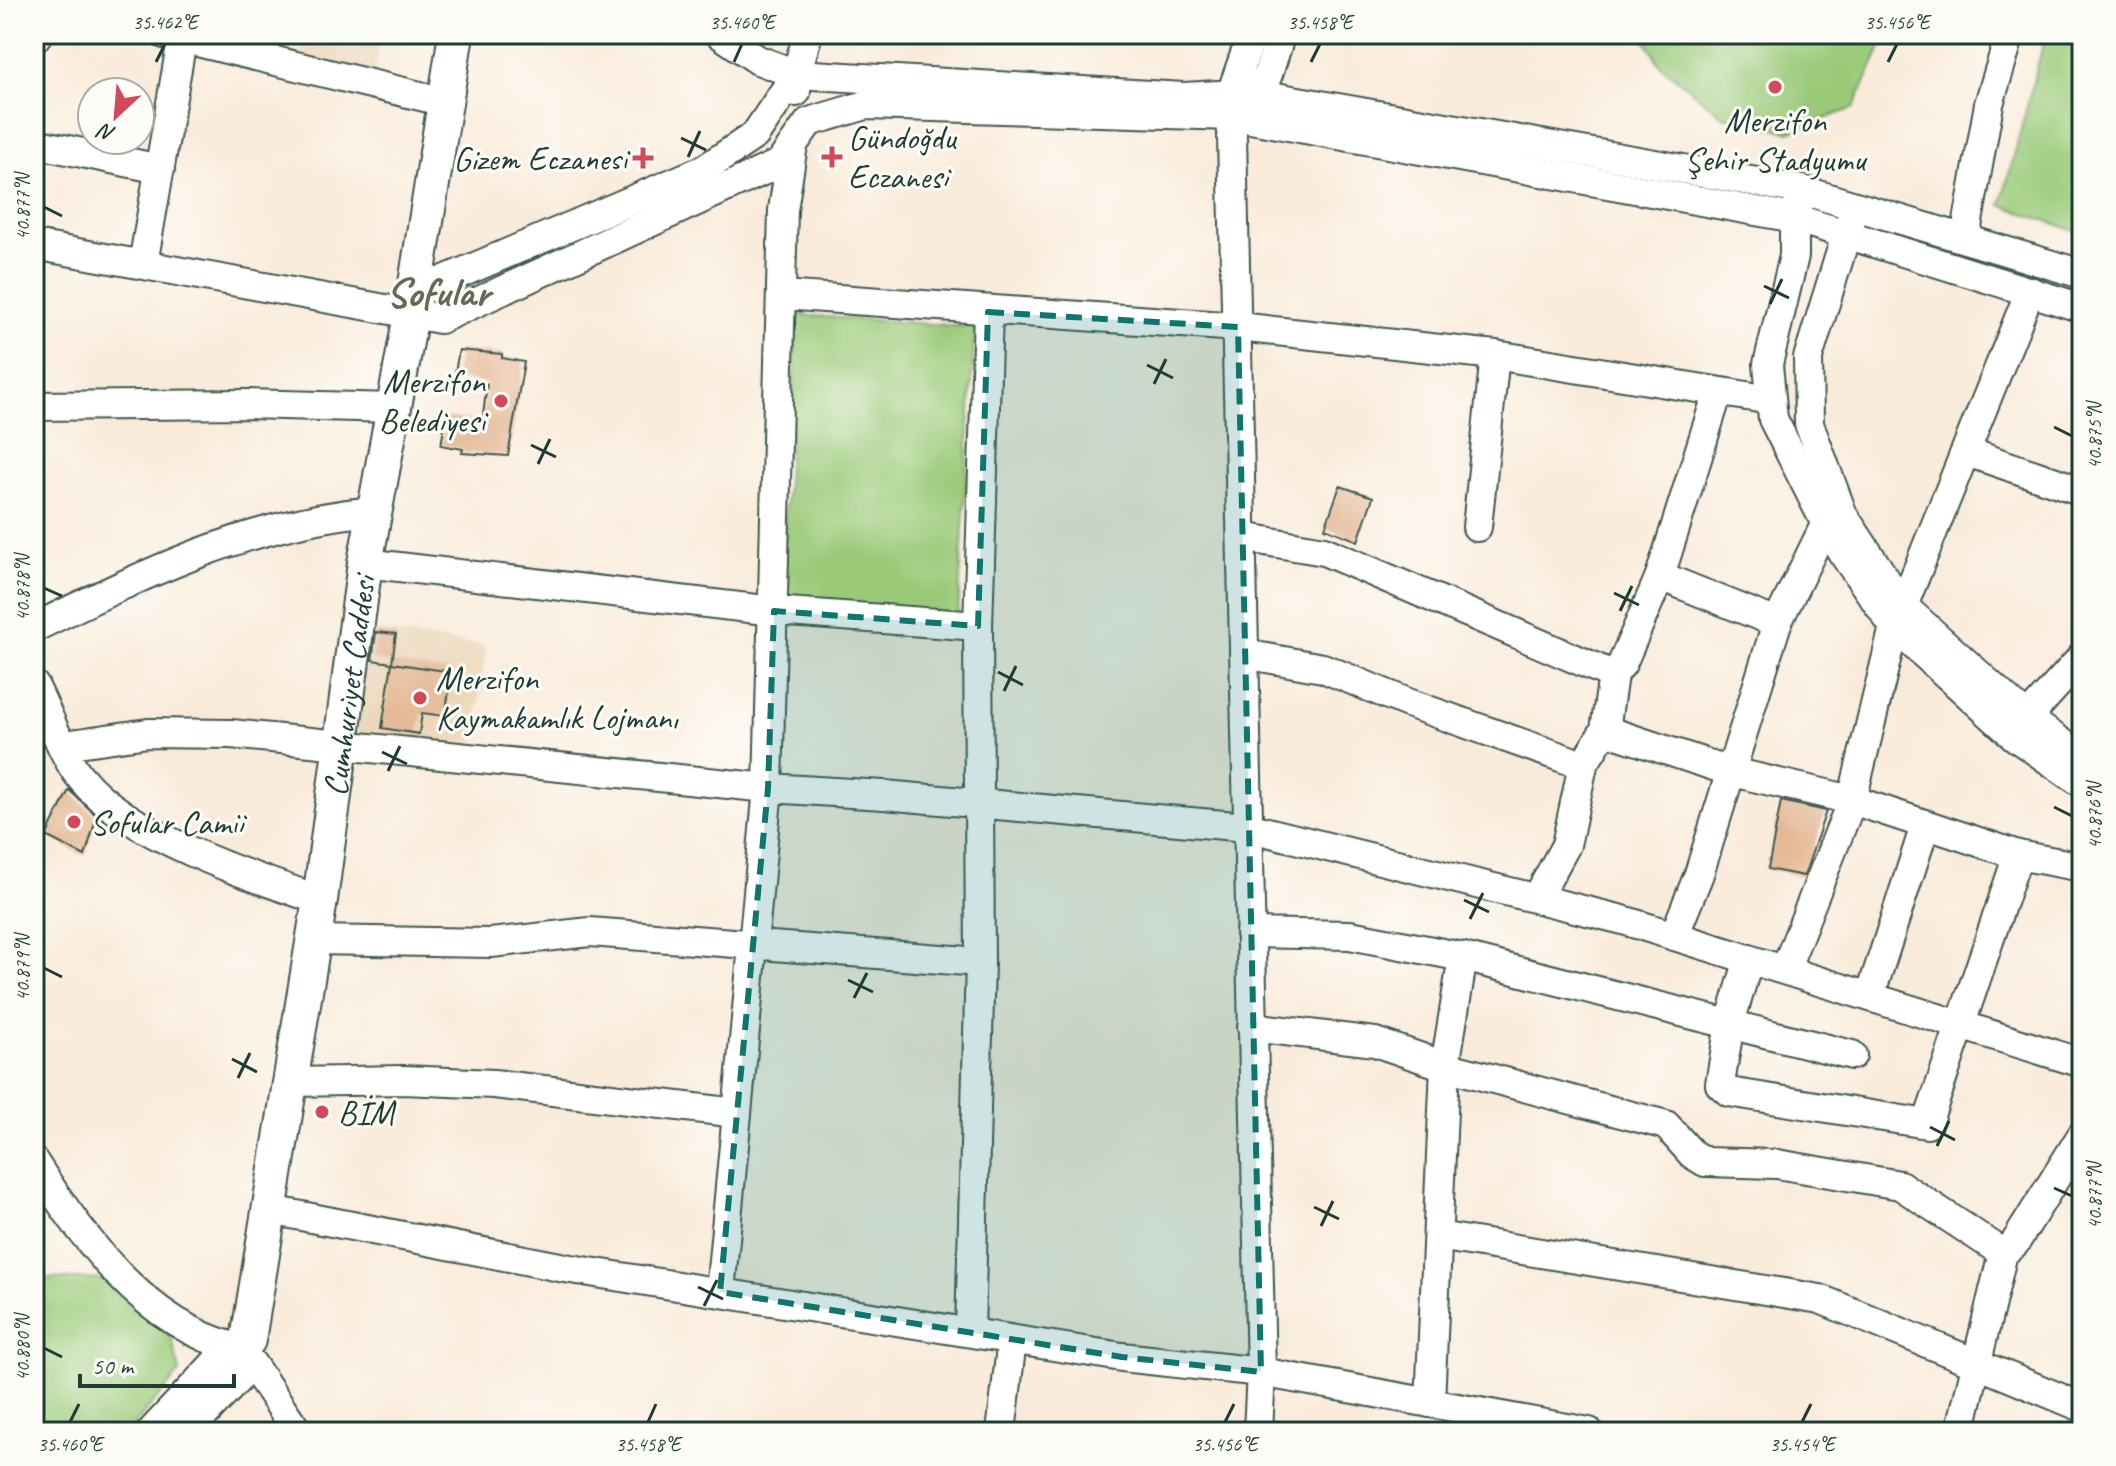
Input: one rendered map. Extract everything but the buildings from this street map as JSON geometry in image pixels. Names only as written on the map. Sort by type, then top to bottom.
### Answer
[{"type":"main road","name":"Cumhuriyet Caddesi","points":[[242,1355],[271,1210],[320,900],[365,563],[413,304],[456,34]]},
{"type":"street","points":[[34,39],[38,34]]},
{"type":"street","points":[[720,34],[758,60],[796,74],[1240,101],[1802,190],[2082,274]]},
{"type":"street","points":[[720,1292],[768,788],[783,210],[793,145],[796,74],[808,34]]},
{"type":"street","points":[[1252,34],[1240,101],[1238,327],[1261,1372],[1258,1432]]},
{"type":"street","points":[[1240,101],[1267,77],[1281,34]]},
{"type":"street","points":[[1965,238],[1989,104],[2010,34]]},
{"type":"street","points":[[143,264],[160,169],[176,35],[445,102]]},
{"type":"street","points":[[413,304],[703,170],[755,135],[796,74]]},
{"type":"street","points":[[34,245],[413,304],[440,319],[780,163],[809,122],[866,105],[1240,101],[1794,218],[2082,308]]},
{"type":"street","points":[[34,143],[160,169]]},
{"type":"street","points":[[1802,190],[1794,218],[1794,256],[1768,364],[1773,419],[1826,523],[1898,617],[2014,736],[2082,783]]},
{"type":"street","points":[[1856,205],[1808,358],[1809,424],[1843,515],[1898,617],[2082,757]]},
{"type":"street","points":[[1785,970],[1852,800],[1898,617],[2030,291]]},
{"type":"street","points":[[782,295],[988,312],[1238,327],[1495,355],[1771,400]]},
{"type":"street","points":[[970,1331],[980,962],[978,626],[988,312]]},
{"type":"street","points":[[1477,527],[1495,355]]},
{"type":"street","points":[[1537,898],[1566,845],[1583,765],[1605,730],[1613,675],[1622,664],[1660,576],[1718,392]]},
{"type":"street","points":[[34,406],[246,404],[394,408]]},
{"type":"street","points":[[1967,452],[2082,491]]},
{"type":"street","points":[[34,628],[240,537],[317,517],[375,511]]},
{"type":"street","points":[[1674,936],[1699,874],[1777,623],[1826,523]]},
{"type":"street","points":[[1242,537],[1324,551],[1613,675]]},
{"type":"street","points":[[365,563],[774,611],[978,626]]},
{"type":"street","points":[[1660,576],[1777,623]]},
{"type":"street","points":[[1244,654],[1323,668],[1408,703],[1583,765]]},
{"type":"street","points":[[2027,718],[2082,657]]},
{"type":"street","points":[[34,685],[79,777],[118,815],[248,876],[320,900]]},
{"type":"street","points":[[1605,730],[1732,772],[1852,800],[2018,855],[2082,867]]},
{"type":"street","points":[[64,745],[106,737],[189,732],[768,788],[1247,827],[1537,898],[1674,936],[2082,1063]]},
{"type":"street","points":[[1870,996],[1925,826]]},
{"type":"street","points":[[1749,959],[1730,1023],[1720,1084],[1729,1092],[1927,1124],[2018,855]]},
{"type":"street","points":[[313,940],[491,943],[590,932],[980,962]]},
{"type":"street","points":[[1250,933],[1350,935],[1463,957],[1852,1055]]},
{"type":"street","points":[[1430,1403],[1445,1066],[1463,957]]},
{"type":"street","points":[[1252,1027],[1375,1042],[1445,1066],[1666,1125],[1692,1154],[1705,1162],[1777,1164],[1900,1185],[2003,1253]]},
{"type":"street","points":[[291,1082],[404,1080],[494,1084],[737,1113]]},
{"type":"street","points":[[1960,1432],[2003,1253],[2015,1243],[2082,1135]]},
{"type":"street","points":[[34,1162],[94,1248],[157,1307],[195,1332],[242,1355],[298,1432]]},
{"type":"street","points":[[271,1210],[565,1268],[1122,1357],[1261,1372],[1589,1432]]},
{"type":"street","points":[[1438,1236],[1820,1299],[1977,1361],[2082,1407]]},
{"type":"street","points":[[1001,1432],[1012,1340]]},
{"type":"street","points":[[151,1432],[217,1361],[242,1355]]},
{"type":"street","points":[[188,1432],[237,1380],[242,1355]]},
{"type":"highlighted area","points":[[988,312],[1238,327],[1261,1372],[1122,1357],[720,1292],[768,788],[774,611],[978,626]]},
{"type":"shaded area","points":[[303,34],[382,34],[374,73],[299,56]]},
{"type":"shaded area","name":"Merzifon Kaymakamlık Lojmanı","points":[[369,631],[486,646],[472,753],[355,738]]},
{"type":"green space","name":"Merzifon Şehir Stadyumu","points":[[1641,34],[1887,34],[1854,108],[1789,132],[1723,116],[1661,66]]},
{"type":"green space","points":[[2046,34],[2082,34],[2082,233],[2001,205]]},
{"type":"green space","points":[[797,315],[975,327],[958,614],[780,602]]},
{"type":"green space","points":[[34,1278],[113,1280],[169,1328],[180,1372],[128,1432],[34,1432]]},
{"type":"place","name":"Merzifon Şehir Stadyumu","points":[[1775,87]]},
{"type":"place","name":"Gündoğdu Eczanesi","points":[[832,157]]},
{"type":"place","name":"Gizem Eczanesi","points":[[643,158]]},
{"type":"place","name":"Merzifon Belediyesi","points":[[501,401]]},
{"type":"place","name":"Merzifon Kaymakamlık Lojmanı","points":[[420,698]]},
{"type":"place","name":"Sofular Camii","points":[[74,822]]},
{"type":"place","name":"BİM","points":[[322,1112]]},
{"type":"district","name":"Sofular","points":[[438,292]]}]
